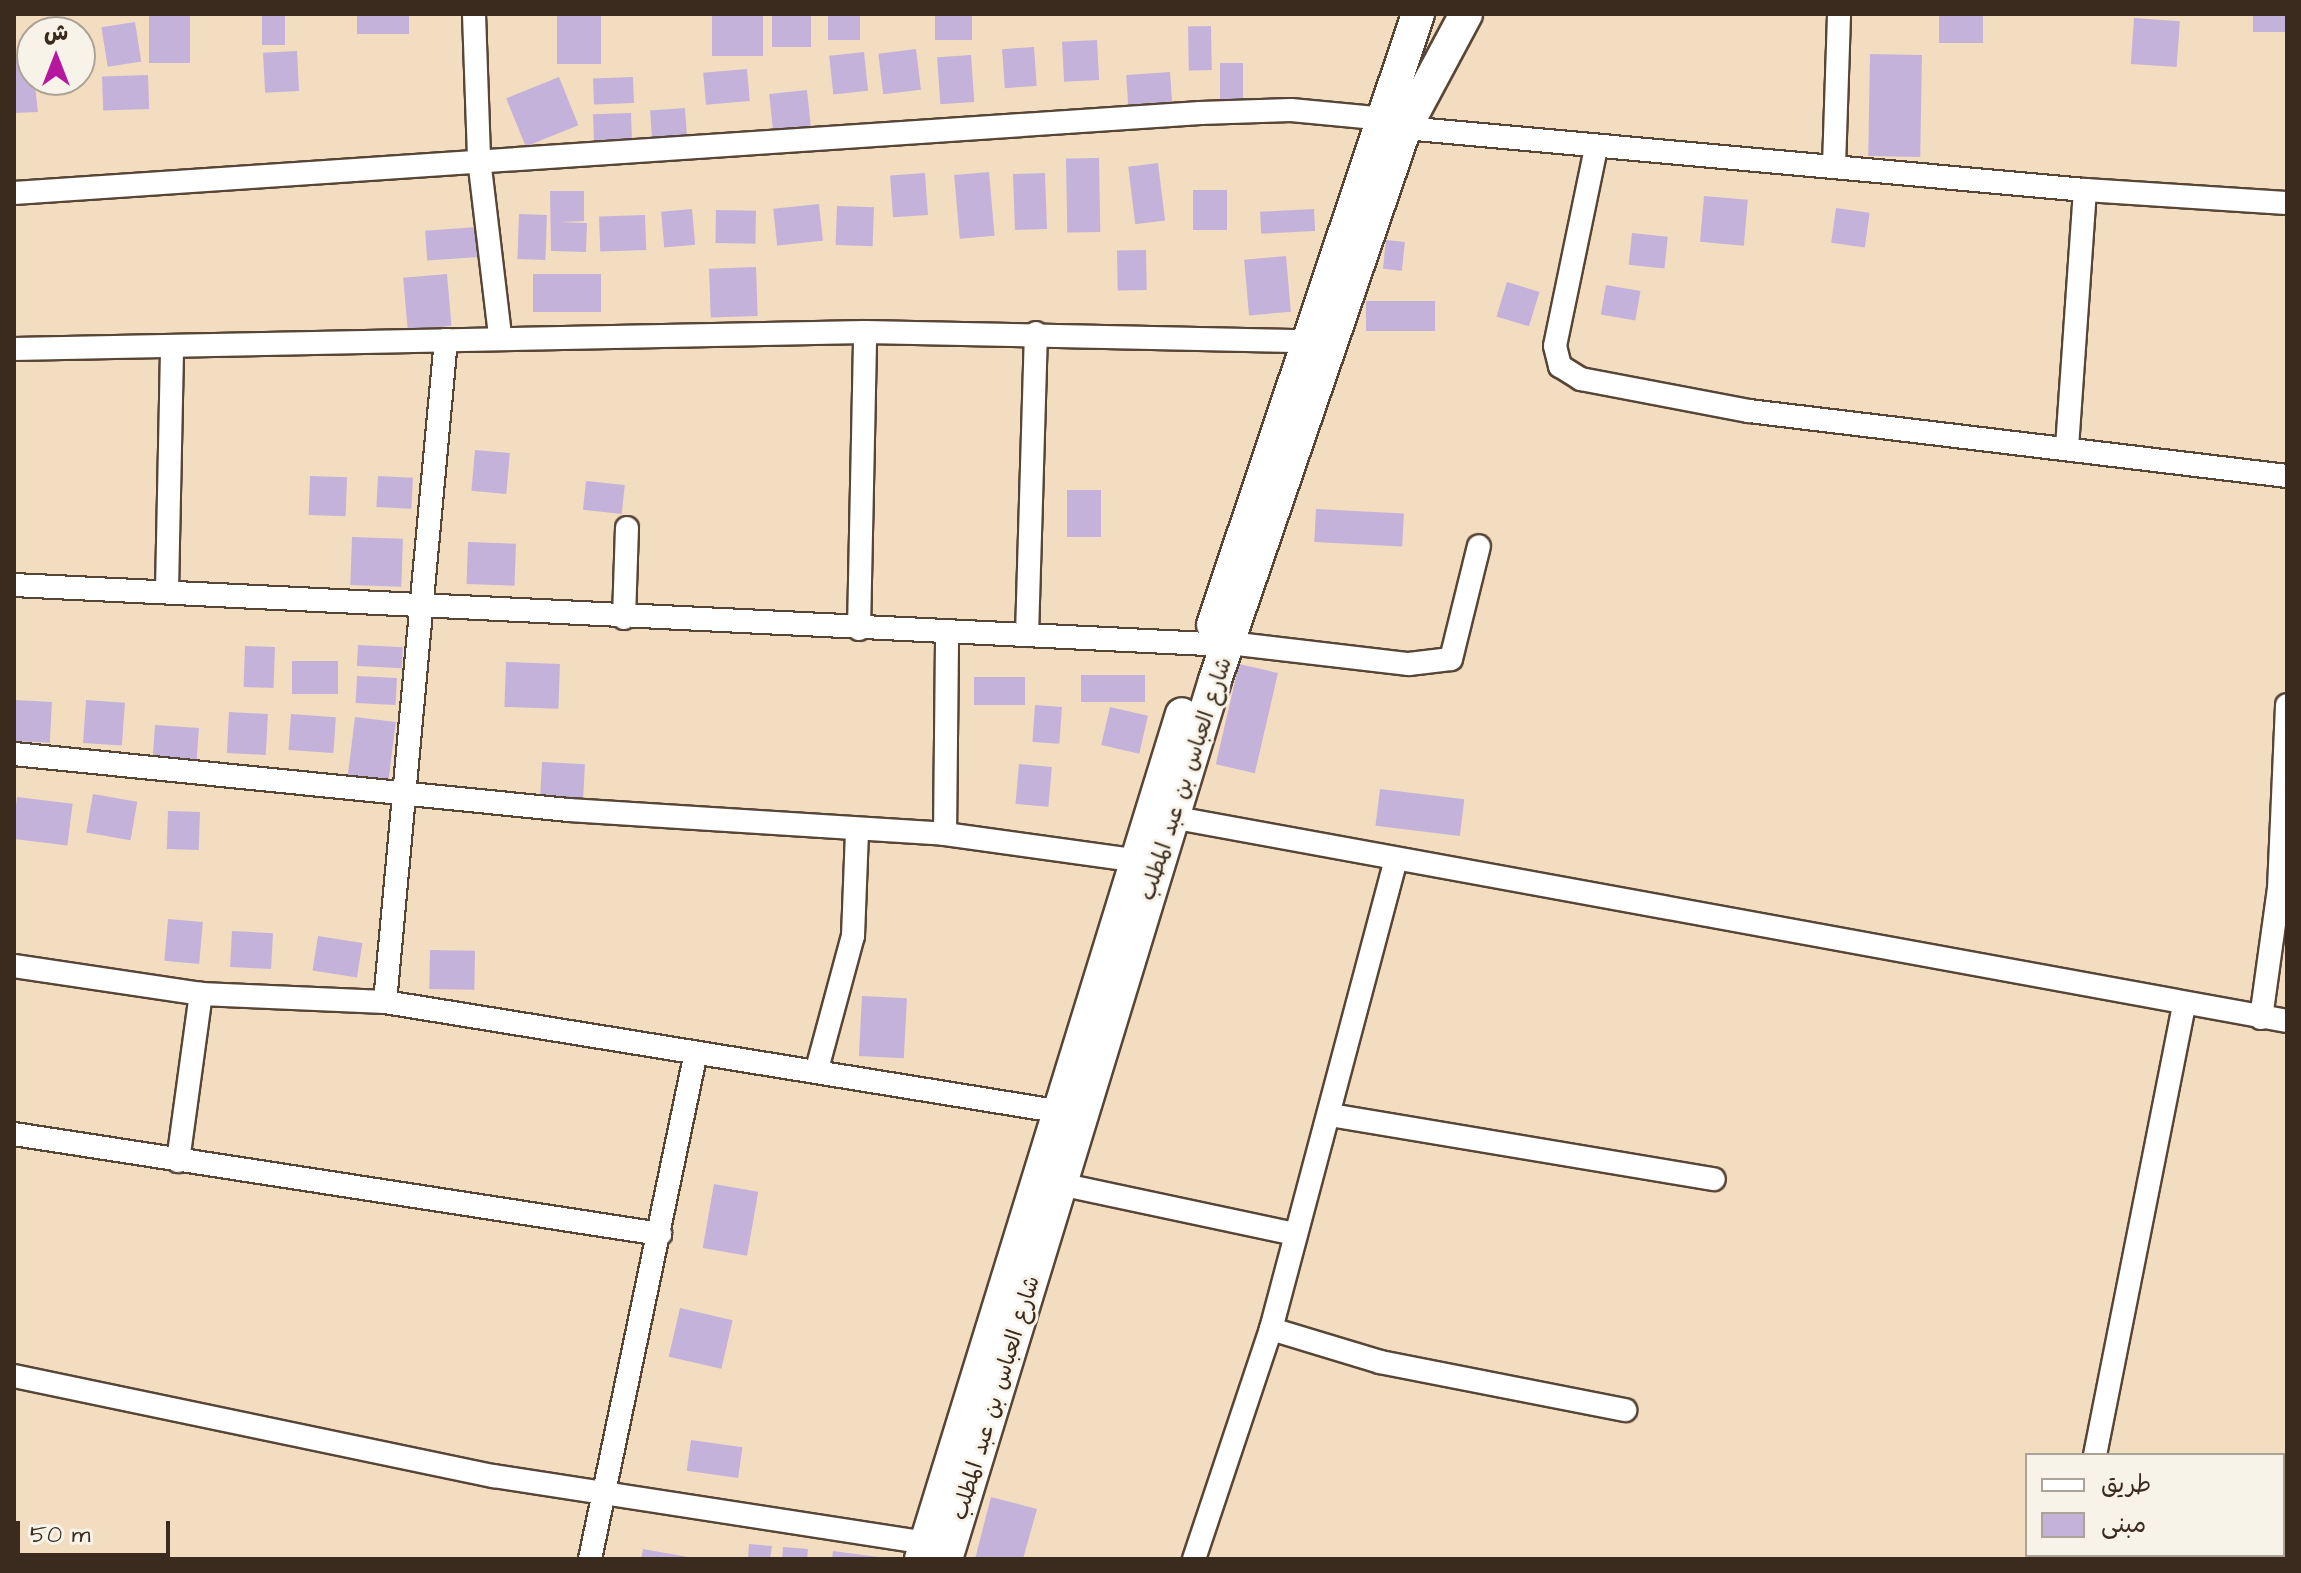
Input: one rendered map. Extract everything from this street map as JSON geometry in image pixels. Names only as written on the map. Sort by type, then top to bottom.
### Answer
[{"type":"street","points":[[474,14],[479,159],[500,334]]},
{"type":"street","name":"شارع العباس بن عبد المطلب","points":[[931,1554],[1056,1111],[1132,860],[1218,644],[1396,124],[1418,14]]},
{"type":"street","name":"شارع العباس بن عبد المطلب","points":[[931,1554],[1060,1184],[1171,817],[1305,341],[1396,124],[1466,14]]},
{"type":"street","points":[[1834,166],[1839,14]]},
{"type":"street","points":[[14,193],[479,159],[1200,113],[1291,110],[1596,148],[1834,166],[2085,190],[2287,203]]},
{"type":"street","points":[[1596,148],[1557,325],[1556,357],[1568,372],[1749,411],[2067,445],[2287,476]]},
{"type":"street","points":[[2067,445],[2085,190]]},
{"type":"street","points":[[859,629],[865,332]]},
{"type":"street","points":[[1027,635],[1036,333]]},
{"type":"street","points":[[14,349],[446,340],[500,334],[1036,333],[1305,341]]},
{"type":"street","points":[[385,1002],[446,340]]},
{"type":"street","points":[[167,590],[172,348]]},
{"type":"street","points":[[624,618],[627,528]]},
{"type":"street","points":[[14,585],[167,590],[947,635],[1027,635],[1218,644],[1409,664],[1451,659],[1479,546]]},
{"type":"street","points":[[945,834],[947,635]]},
{"type":"street","points":[[2261,1018],[2280,876],[2287,705]]},
{"type":"street","points":[[14,754],[402,793],[857,833],[945,834],[1132,860]]},
{"type":"street","points":[[1171,817],[2287,1021]]},
{"type":"street","points":[[817,1069],[853,936],[857,833]]},
{"type":"street","points":[[1194,1559],[1271,1329],[1396,860]]},
{"type":"street","points":[[14,966],[201,994],[385,1002],[695,1057],[817,1069],[1056,1111]]},
{"type":"street","points":[[178,1161],[201,994]]},
{"type":"street","points":[[2095,1453],[2184,1004]]},
{"type":"street","points":[[590,1559],[695,1057]]},
{"type":"street","points":[[1330,1115],[1714,1179]]},
{"type":"street","points":[[14,1134],[660,1234]]},
{"type":"street","points":[[1060,1184],[1296,1234]]},
{"type":"street","points":[[1271,1329],[1380,1362],[1625,1410]]},
{"type":"street","points":[[14,1376],[603,1495],[931,1554]]},
{"type":"building","points":[[149,14],[190,14],[190,63],[149,63]]},
{"type":"building","points":[[262,14],[285,14],[285,45],[262,45]]},
{"type":"building","points":[[357,14],[409,14],[409,34],[357,34]]},
{"type":"building","points":[[557,14],[601,14],[601,64],[557,64]]},
{"type":"building","points":[[712,14],[763,14],[763,56],[712,56]]},
{"type":"building","points":[[772,14],[811,14],[811,47],[772,47]]},
{"type":"building","points":[[828,14],[860,14],[860,40],[828,40]]},
{"type":"building","points":[[935,14],[972,14],[972,40],[935,40]]},
{"type":"building","points":[[1939,14],[1983,14],[1983,43],[1939,43]]},
{"type":"building","points":[[2253,14],[2287,14],[2287,32],[2253,32]]},
{"type":"building","points":[[2134,18],[2180,21],[2177,67],[2131,64]]},
{"type":"building","points":[[135,22],[141,62],[108,67],[101,27]]},
{"type":"building","points":[[1188,26],[1211,26],[1212,70],[1189,70]]},
{"type":"building","points":[[1097,40],[1099,80],[1064,82],[1062,42]]},
{"type":"building","points":[[1034,47],[1037,86],[1005,88],[1002,49]]},
{"type":"building","points":[[916,49],[921,90],[883,94],[878,54]]},
{"type":"building","points":[[297,51],[299,91],[265,93],[263,53]]},
{"type":"building","points":[[864,52],[868,91],[833,94],[829,56]]},
{"type":"building","points":[[1870,54],[1922,55],[1920,157],[1868,156]]},
{"type":"building","points":[[971,55],[974,102],[940,104],[937,57]]},
{"type":"building","points":[[16,59],[16,96],[36,96],[38,112],[14,113]]},
{"type":"building","points":[[1220,63],[1243,63],[1243,101],[1220,101]]},
{"type":"building","points":[[747,69],[750,101],[706,105],[703,73]]},
{"type":"building","points":[[1170,72],[1172,103],[1128,106],[1126,75]]},
{"type":"building","points":[[148,75],[149,109],[103,111],[102,77]]},
{"type":"building","points":[[559,77],[578,125],[526,147],[506,98]]},
{"type":"building","points":[[633,77],[634,103],[594,104],[593,78]]},
{"type":"building","points":[[807,90],[811,129],[773,133],[769,94]]},
{"type":"building","points":[[685,108],[687,137],[652,139],[650,110]]},
{"type":"building","points":[[631,113],[632,143],[594,144],[593,114]]},
{"type":"building","points":[[1099,158],[1100,232],[1067,233],[1066,159]]},
{"type":"building","points":[[1158,163],[1165,221],[1135,224],[1128,167]]},
{"type":"building","points":[[989,172],[995,236],[960,239],[954,175]]},
{"type":"building","points":[[925,173],[928,215],[893,217],[890,175]]},
{"type":"building","points":[[1045,173],[1047,229],[1015,230],[1013,174]]},
{"type":"building","points":[[1193,190],[1227,190],[1227,230],[1193,230]]},
{"type":"building","points":[[550,191],[584,191],[584,221],[560,222],[587,223],[586,252],[551,251]]},
{"type":"building","points":[[1704,196],[1748,200],[1744,246],[1700,242]]},
{"type":"building","points":[[819,204],[823,241],[777,246],[773,209]]},
{"type":"building","points":[[837,206],[874,207],[873,246],[836,245]]},
{"type":"building","points":[[1836,208],[1870,213],[1865,247],[1831,243]]},
{"type":"building","points":[[692,209],[695,245],[664,248],[661,212]]},
{"type":"building","points":[[1314,209],[1315,231],[1261,234],[1260,212]]},
{"type":"building","points":[[716,210],[756,211],[755,244],[715,243]]},
{"type":"building","points":[[519,214],[547,215],[545,260],[517,259]]},
{"type":"building","points":[[645,215],[646,250],[600,252],[599,217]]},
{"type":"building","points":[[477,227],[479,257],[427,261],[425,231]]},
{"type":"building","points":[[1632,233],[1668,237],[1664,269],[1629,265]]},
{"type":"building","points":[[1386,240],[1405,242],[1402,271],[1383,269]]},
{"type":"building","points":[[1146,250],[1147,290],[1118,291],[1117,251]]},
{"type":"building","points":[[1286,256],[1291,312],[1249,315],[1244,260]]},
{"type":"building","points":[[756,267],[758,316],[711,318],[709,269]]},
{"type":"building","points":[[447,274],[452,326],[408,330],[403,278]]},
{"type":"building","points":[[533,274],[601,274],[601,312],[533,312]]},
{"type":"building","points":[[1507,282],[1540,292],[1529,326],[1496,316]]},
{"type":"building","points":[[1606,285],[1640,291],[1635,321],[1601,315]]},
{"type":"building","points":[[1366,301],[1435,301],[1435,331],[1366,331]]},
{"type":"building","points":[[475,450],[510,453],[506,494],[471,491]]},
{"type":"building","points":[[310,476],[347,477],[346,516],[309,515]]},
{"type":"building","points":[[378,476],[413,478],[411,509],[376,507]]},
{"type":"building","points":[[586,481],[625,485],[622,514],[583,510]]},
{"type":"building","points":[[1067,490],[1101,490],[1101,537],[1067,537]]},
{"type":"building","points":[[1316,509],[1404,514],[1402,547],[1314,542]]},
{"type":"building","points":[[352,537],[403,539],[401,587],[350,585]]},
{"type":"building","points":[[468,542],[516,544],[515,586],[467,584]]},
{"type":"building","points":[[358,645],[403,647],[402,668],[357,666]]},
{"type":"building","points":[[245,646],[275,647],[274,688],[244,687]]},
{"type":"building","points":[[292,661],[338,661],[338,694],[292,694]]},
{"type":"building","points":[[506,662],[560,664],[558,709],[504,707]]},
{"type":"building","points":[[1239,664],[1278,673],[1255,773],[1216,764]]},
{"type":"building","points":[[1081,675],[1145,675],[1145,702],[1081,702]]},
{"type":"building","points":[[357,676],[397,678],[396,705],[356,703]]},
{"type":"building","points":[[974,677],[1025,677],[1025,705],[974,705]]},
{"type":"building","points":[[16,700],[52,702],[50,743],[14,741]]},
{"type":"building","points":[[86,700],[125,703],[122,746],[83,743]]},
{"type":"building","points":[[1035,705],[1062,707],[1059,744],[1032,742]]},
{"type":"building","points":[[1110,707],[1148,716],[1139,754],[1101,745]]},
{"type":"building","points":[[229,712],[268,714],[266,755],[227,753]]},
{"type":"building","points":[[291,714],[336,717],[333,753],[288,750]]},
{"type":"building","points":[[355,717],[396,722],[389,781],[348,776]]},
{"type":"building","points":[[155,725],[199,728],[197,760],[153,757]]},
{"type":"building","points":[[542,762],[585,764],[583,798],[540,796]]},
{"type":"building","points":[[1019,764],[1052,767],[1048,807],[1016,804]]},
{"type":"building","points":[[1380,789],[1464,799],[1460,836],[1375,826]]},
{"type":"building","points":[[93,794],[137,802],[131,840],[86,832]]},
{"type":"building","points":[[17,797],[73,804],[67,846],[14,839]]},
{"type":"building","points":[[168,811],[200,812],[199,850],[167,849]]},
{"type":"building","points":[[168,919],[203,922],[199,964],[164,961]]},
{"type":"building","points":[[232,931],[273,933],[271,969],[230,967]]},
{"type":"building","points":[[318,936],[362,943],[357,978],[313,971]]},
{"type":"building","points":[[430,950],[475,951],[474,990],[429,989]]},
{"type":"building","points":[[862,996],[907,998],[904,1058],[859,1056]]},
{"type":"building","points":[[714,1184],[758,1192],[747,1256],[703,1248]]},
{"type":"building","points":[[680,1308],[733,1320],[721,1369],[669,1357]]},
{"type":"building","points":[[691,1440],[742,1447],[738,1478],[687,1471]]},
{"type":"building","points":[[991,1497],[1037,1509],[1023,1559],[975,1559]]},
{"type":"building","points":[[749,1544],[772,1546],[770,1559],[748,1559]]},
{"type":"building","points":[[783,1547],[808,1549],[807,1559],[782,1559]]},
{"type":"building","points":[[643,1549],[688,1557],[688,1559],[641,1559]]},
{"type":"building","points":[[833,1551],[878,1557],[878,1559],[832,1559]]}]
